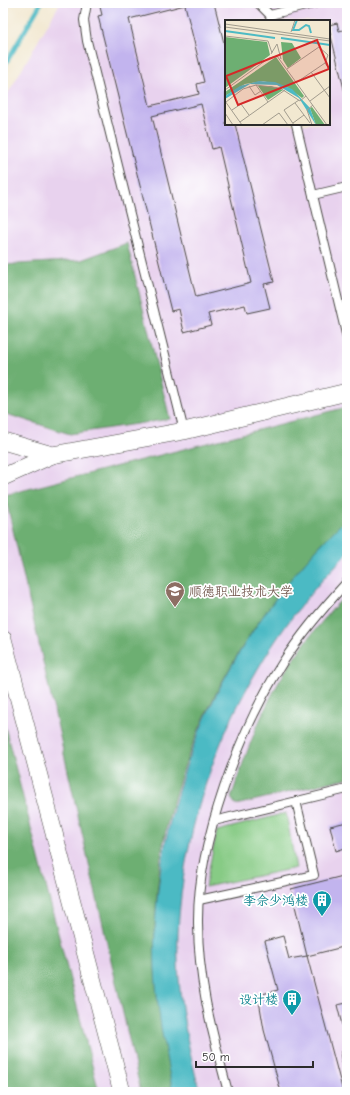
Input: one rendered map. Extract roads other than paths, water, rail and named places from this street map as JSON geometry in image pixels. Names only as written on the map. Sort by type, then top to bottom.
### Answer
[{"type":"street","points":[[3,477],[52,455],[184,431],[347,392]]},
{"type":"street","points":[[3,441],[52,455]]},
{"type":"street","points":[[3,638],[122,1092]]},
{"type":"lane","points":[[87,3],[84,20],[87,41],[184,431]]},
{"type":"lane","points":[[258,3],[271,18],[317,3]]},
{"type":"lane","points":[[296,125],[347,338]]},
{"type":"lane","points":[[313,195],[347,187]]},
{"type":"lane","points":[[228,1092],[207,1014],[198,924],[199,900],[214,821],[234,760],[255,711],[283,662],[315,618],[347,582]]},
{"type":"lane","points":[[214,821],[347,789]]},
{"type":"lane","points":[[199,900],[314,875],[296,801]]},
{"type":"lane","points":[[347,1054],[345,1055],[347,1066]]},
{"type":"water","points":[[347,518],[347,554],[311,593],[279,635],[251,681],[227,728],[208,778],[193,829],[183,881],[178,934],[180,994],[186,1034],[200,1092],[173,1092],[165,1052],[156,990],[154,949],[161,870],[172,813],[189,758],[211,705],[238,654],[270,606],[307,560]]},
{"type":"waterway","points":[[3,68],[41,3]]},
{"type":"place","name":"顺德职业技术大学","points":[[175,608]]},
{"type":"place","name":"李佘少鸿楼","points":[[322,917]]},
{"type":"place","name":"设计楼","points":[[292,1016]]}]
